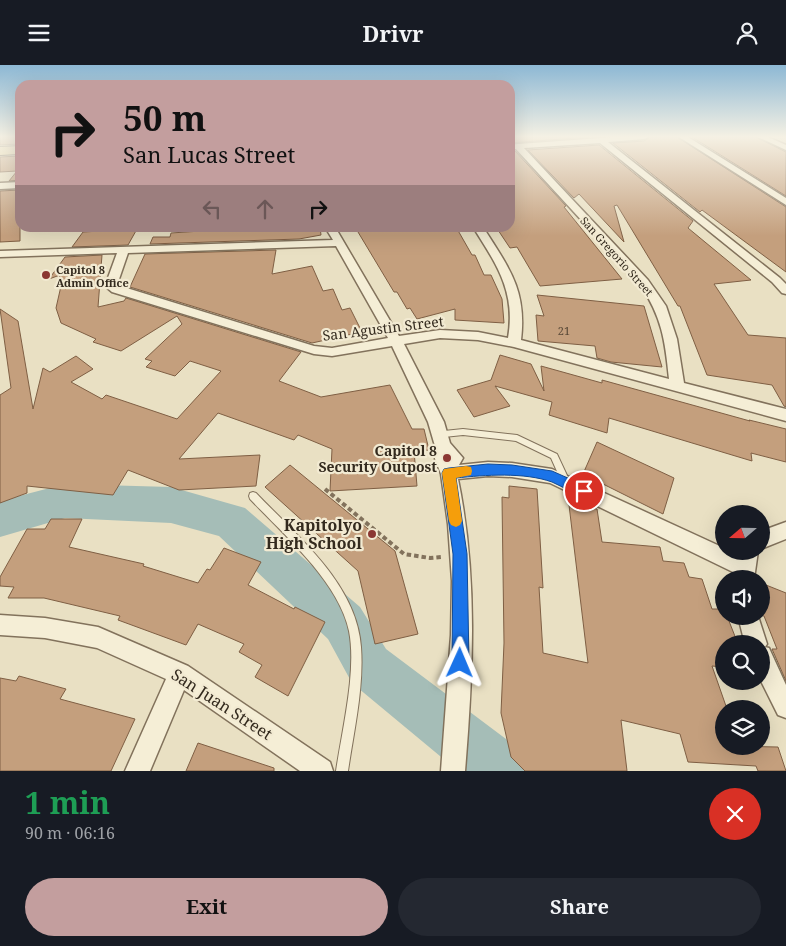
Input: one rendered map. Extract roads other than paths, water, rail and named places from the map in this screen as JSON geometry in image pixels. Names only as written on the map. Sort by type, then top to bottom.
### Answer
[{"type":"street","name":"San Gregorio Street","points":[[536,170],[644,282],[660,306],[672,339],[676,385]]},
{"type":"street","points":[[638,170],[776,280],[786,291]]},
{"type":"street","points":[[735,170],[786,202]]},
{"type":"street","points":[[0,186],[15,185]]},
{"type":"street","points":[[333,232],[395,340],[441,437],[441,459],[448,471],[460,554],[460,683],[454,764]]},
{"type":"street","points":[[481,232],[514,292],[518,313],[514,343]]},
{"type":"street","points":[[0,254],[339,243]]},
{"type":"street","points":[[0,248],[41,245],[48,247],[50,253]]},
{"type":"street","name":"San Agustin Street","points":[[123,251],[111,285],[116,291],[314,350],[332,352],[440,334],[478,336],[514,343],[786,415]]},
{"type":"street","points":[[448,471],[512,470],[552,477],[746,566]]},
{"type":"street","points":[[770,536],[786,530]]},
{"type":"street","name":"San Juan Street","points":[[0,625],[45,628],[98,639],[180,674],[321,771]]},
{"type":"street","points":[[137,771],[180,674]]},
{"type":"street","points":[[770,677],[786,707]]},
{"type":"lane","points":[[441,437],[463,433],[517,438],[554,456],[567,484]]},
{"type":"lane","points":[[253,496],[328,577],[345,605],[354,632],[356,664],[342,771]]},
{"type":"waterway","points":[[0,519],[65,501],[171,505],[231,521],[344,623],[369,666],[502,771]]},
{"type":"place","name":"Capitol 8 Admin Office","points":[[46,275]]},
{"type":"place","name":"Capitol 8 Security Outpost","points":[[447,458]]},
{"type":"place","name":"Kapitolyo High School","points":[[372,534]]}]
